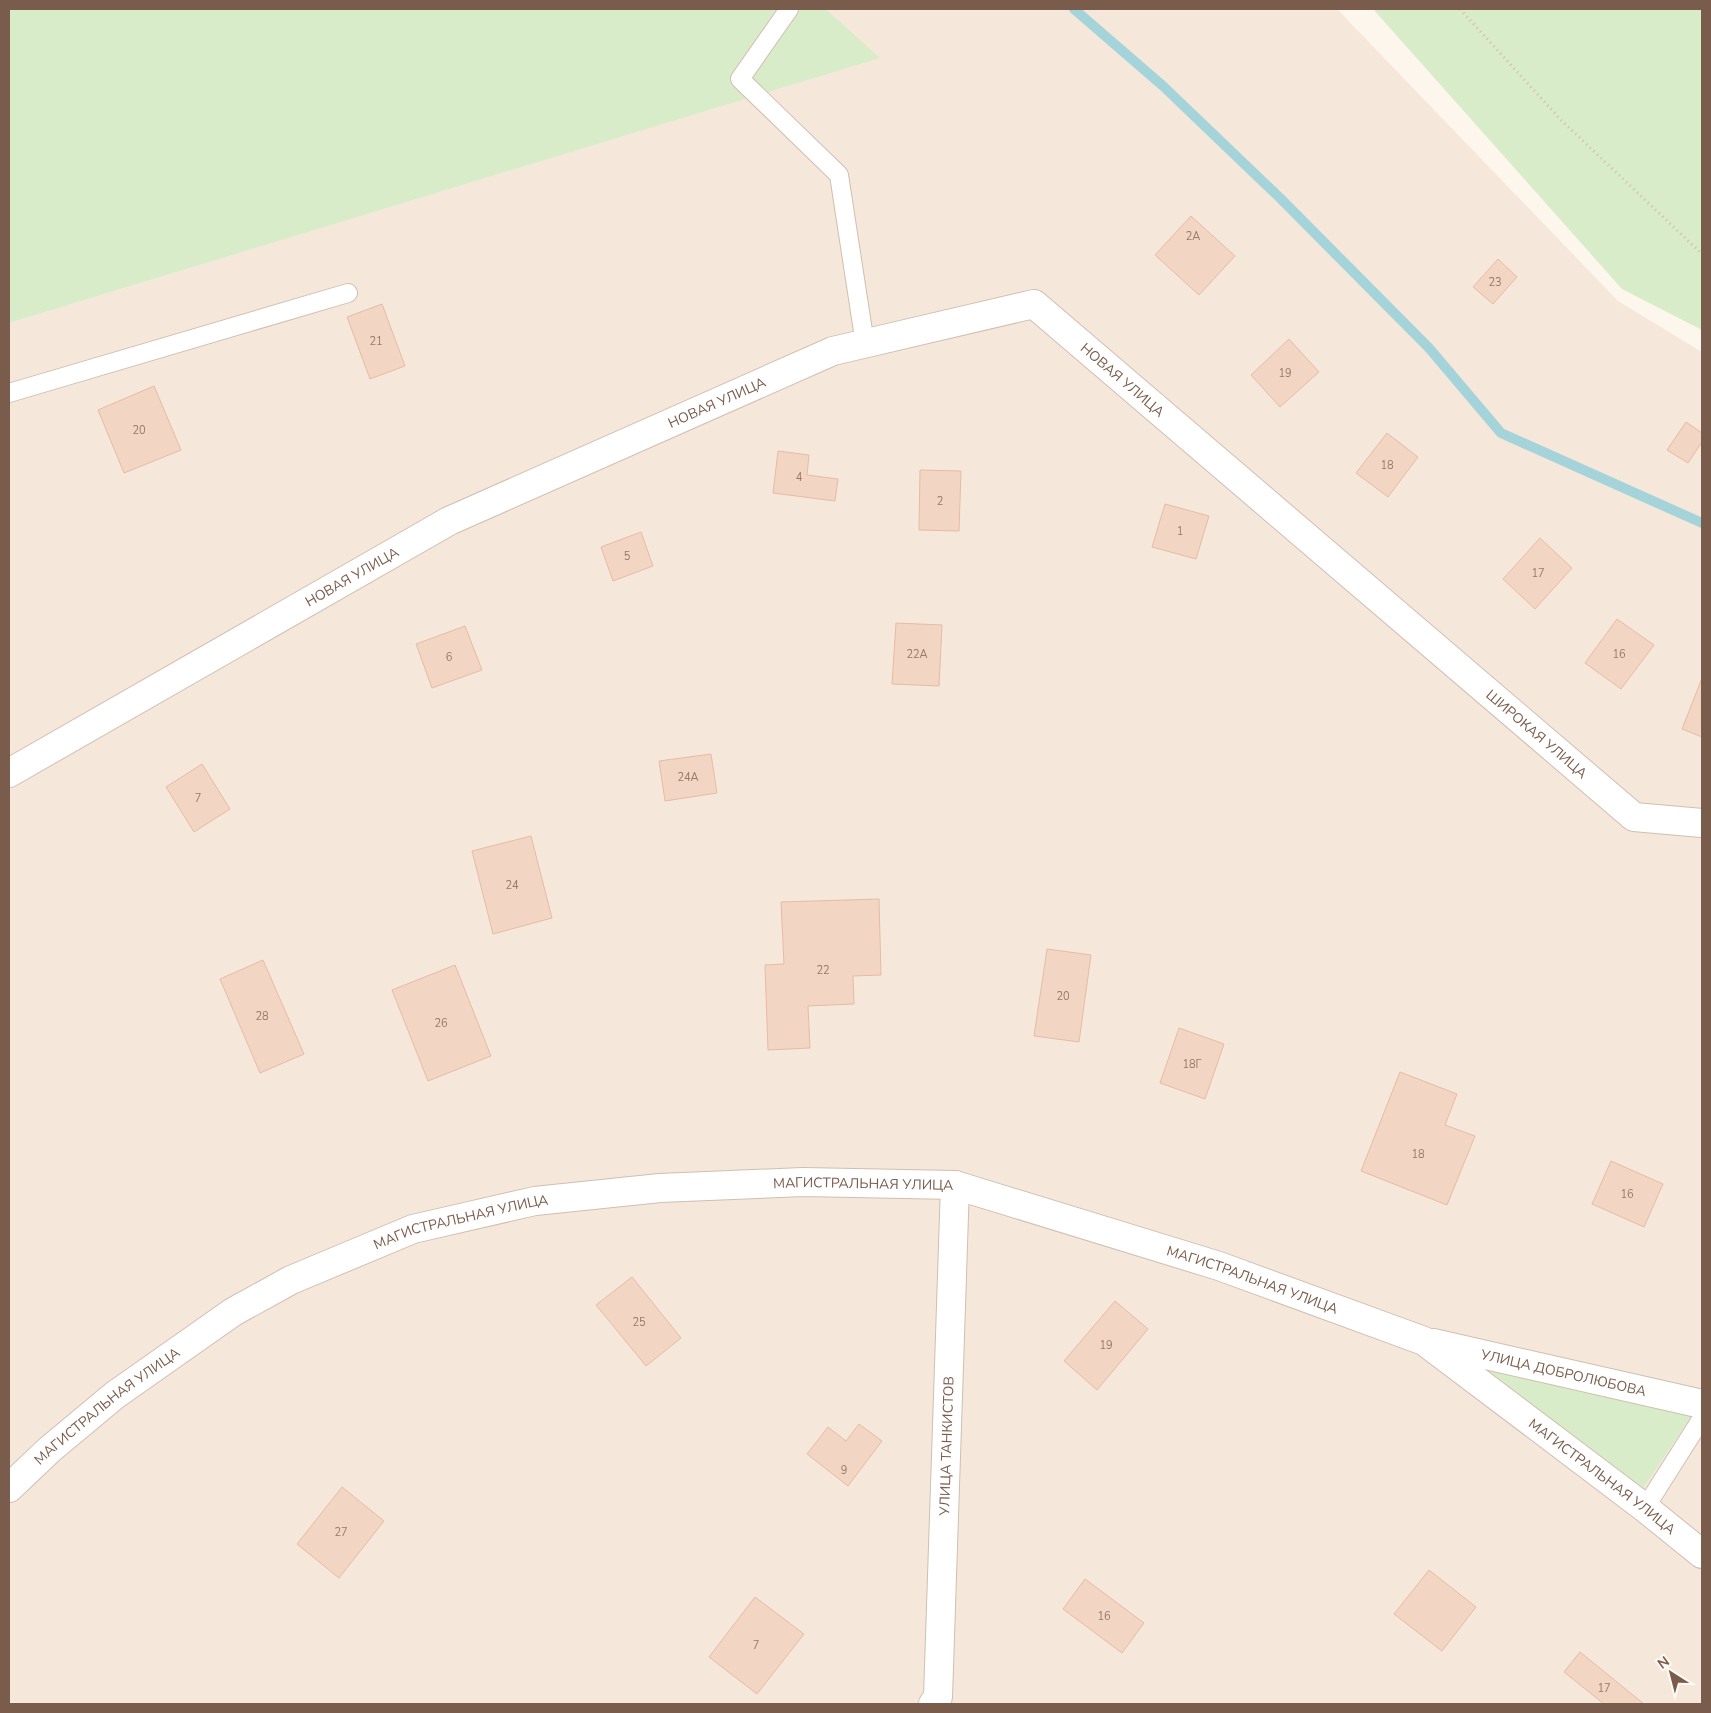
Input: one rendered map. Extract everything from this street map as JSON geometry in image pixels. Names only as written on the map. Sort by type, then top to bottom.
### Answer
[{"type":"street","name":"НОВАЯ УЛИЦА","points":[[9,773],[449,521],[833,351],[1034,304],[1388,607]]},
{"type":"street","name":"ШИРОКАЯ УЛИЦА","points":[[1388,607],[1634,817],[1702,823]]},
{"type":"street","name":"МАГИСТРАЛЬНАЯ УЛИЦА","points":[[9,1488],[49,1450],[115,1395],[233,1312],[291,1280],[413,1229],[534,1201],[660,1188],[803,1182],[955,1185],[1219,1266],[1424,1341],[1646,1508],[1702,1554]]},
{"type":"street","name":"УЛИЦА ТАНКИСТОВ","points":[[933,1704],[938,1697],[955,1185]]},
{"type":"street","name":"УЛИЦА ДОБРОЛЮБОВА","points":[[1424,1341],[1702,1404]]},
{"type":"lane","points":[[789,9],[740,79],[839,175],[865,344]]},
{"type":"lane","points":[[9,392],[348,293]]},
{"type":"lane","points":[[1646,1508],[1702,1418]]},
{"type":"path","points":[[1460,9],[1561,120],[1702,254]]},
{"type":"shaded area","points":[[826,9],[1337,9],[1618,301],[1702,352],[1702,1704],[9,1704],[9,323],[879,58]]},
{"type":"green space","points":[[9,9],[826,9],[880,58],[9,323]]},
{"type":"green space","points":[[1373,9],[1702,9],[1702,330],[1622,289]]},
{"type":"green space","points":[[1477,1367],[1694,1412],[1642,1490]]},
{"type":"building","points":[[1191,216],[1235,256],[1199,295],[1155,255]]},
{"type":"building","points":[[1498,259],[1517,277],[1493,304],[1473,287]]},
{"type":"building","points":[[382,304],[405,366],[370,379],[347,317]]},
{"type":"building","points":[[1289,339],[1319,372],[1280,407],[1251,375]]},
{"type":"building","points":[[154,386],[181,450],[124,473],[98,410]]},
{"type":"building","points":[[1686,422],[1702,433],[1702,442],[1688,463],[1667,450]]},
{"type":"building","points":[[1387,433],[1418,457],[1388,497],[1356,473]]},
{"type":"building","points":[[778,451],[809,455],[807,475],[838,479],[835,501],[773,493]]},
{"type":"building","points":[[920,470],[961,471],[959,531],[919,530]]},
{"type":"building","points":[[1165,504],[1209,516],[1196,559],[1152,547]]},
{"type":"building","points":[[641,532],[653,566],[613,581],[601,547]]},
{"type":"building","points":[[1540,538],[1572,568],[1535,609],[1503,579]]},
{"type":"building","points":[[1617,619],[1654,645],[1621,689],[1585,663]]},
{"type":"building","points":[[896,623],[942,625],[939,686],[892,684]]},
{"type":"building","points":[[465,626],[482,670],[432,688],[416,644]]},
{"type":"building","points":[[1702,678],[1702,737],[1682,729]]},
{"type":"building","points":[[711,754],[717,793],[665,801],[659,761]]},
{"type":"building","points":[[202,764],[230,809],[194,832],[166,787]]},
{"type":"building","points":[[531,836],[552,918],[493,934],[472,851]]},
{"type":"building","points":[[879,899],[881,975],[853,976],[854,1004],[808,1006],[810,1048],[768,1050],[765,965],[784,964],[781,902]]},
{"type":"building","points":[[1047,949],[1091,955],[1079,1042],[1034,1036]]},
{"type":"building","points":[[263,960],[304,1054],[260,1073],[220,979]]},
{"type":"building","points":[[455,965],[491,1056],[428,1081],[392,990]]},
{"type":"building","points":[[1179,1028],[1224,1044],[1205,1099],[1160,1083]]},
{"type":"building","points":[[1400,1072],[1457,1094],[1445,1125],[1475,1136],[1447,1205],[1361,1171]]},
{"type":"building","points":[[1611,1161],[1663,1184],[1644,1227],[1592,1204]]},
{"type":"building","points":[[632,1277],[681,1338],[646,1366],[596,1305]]},
{"type":"building","points":[[1115,1301],[1148,1329],[1097,1390],[1064,1361]]},
{"type":"building","points":[[859,1424],[882,1441],[848,1486],[807,1454],[828,1427],[846,1441]]},
{"type":"building","points":[[342,1487],[384,1521],[339,1578],[297,1544]]},
{"type":"building","points":[[1429,1570],[1476,1607],[1442,1651],[1394,1614]]},
{"type":"building","points":[[1085,1579],[1144,1623],[1122,1653],[1063,1609]]},
{"type":"building","points":[[755,1597],[804,1634],[757,1694],[709,1657]]},
{"type":"building","points":[[1580,1652],[1644,1704],[1604,1704],[1564,1672]]},
{"type":"waterway","points":[[1074,9],[1163,86],[1280,198],[1429,348],[1501,433],[1702,523]]}]
